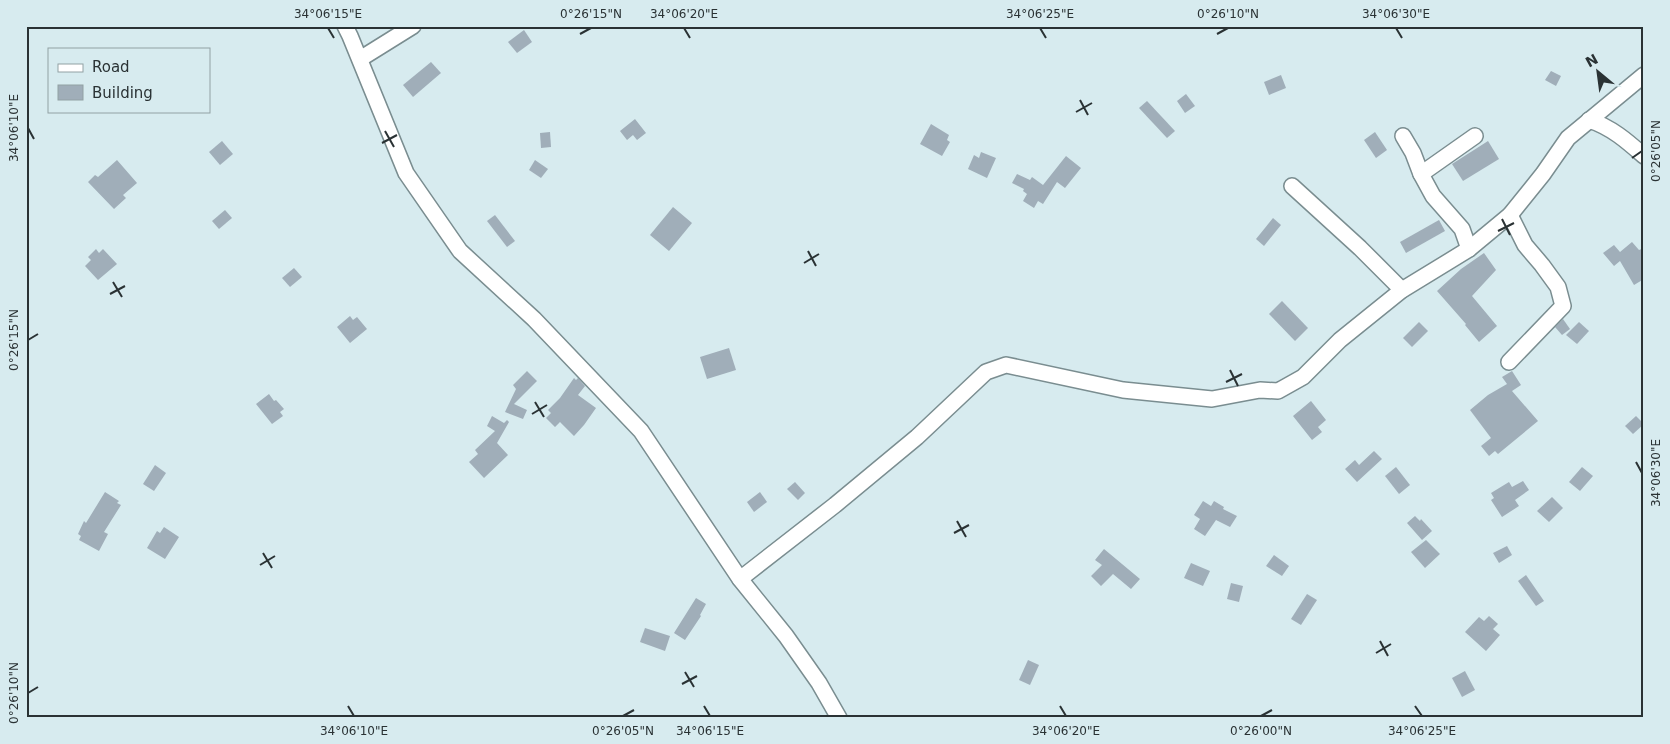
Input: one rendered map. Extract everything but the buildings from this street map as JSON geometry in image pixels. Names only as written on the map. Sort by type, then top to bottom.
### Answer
[{"type":"street","points":[[345,26],[406,174],[460,252],[534,319],[641,431],[740,579],[786,636],[819,683],[839,718]]},
{"type":"street","points":[[360,59],[413,26]]},
{"type":"street","points":[[740,579],[835,505],[917,437],[986,372],[1006,365],[1123,390],[1212,399],[1260,390],[1278,391],[1303,376],[1340,340],[1402,290],[1469,249],[1510,215],[1543,174],[1568,138],[1644,75]]},
{"type":"street","points":[[1589,120],[1604,124],[1644,156]]},
{"type":"street","points":[[1403,136],[1433,196],[1462,229],[1469,249]]},
{"type":"street","points":[[1421,174],[1475,136]]},
{"type":"street","points":[[1292,186],[1360,248],[1402,290]]},
{"type":"street","points":[[1509,362],[1563,306],[1558,288],[1525,245],[1510,215]]}]
